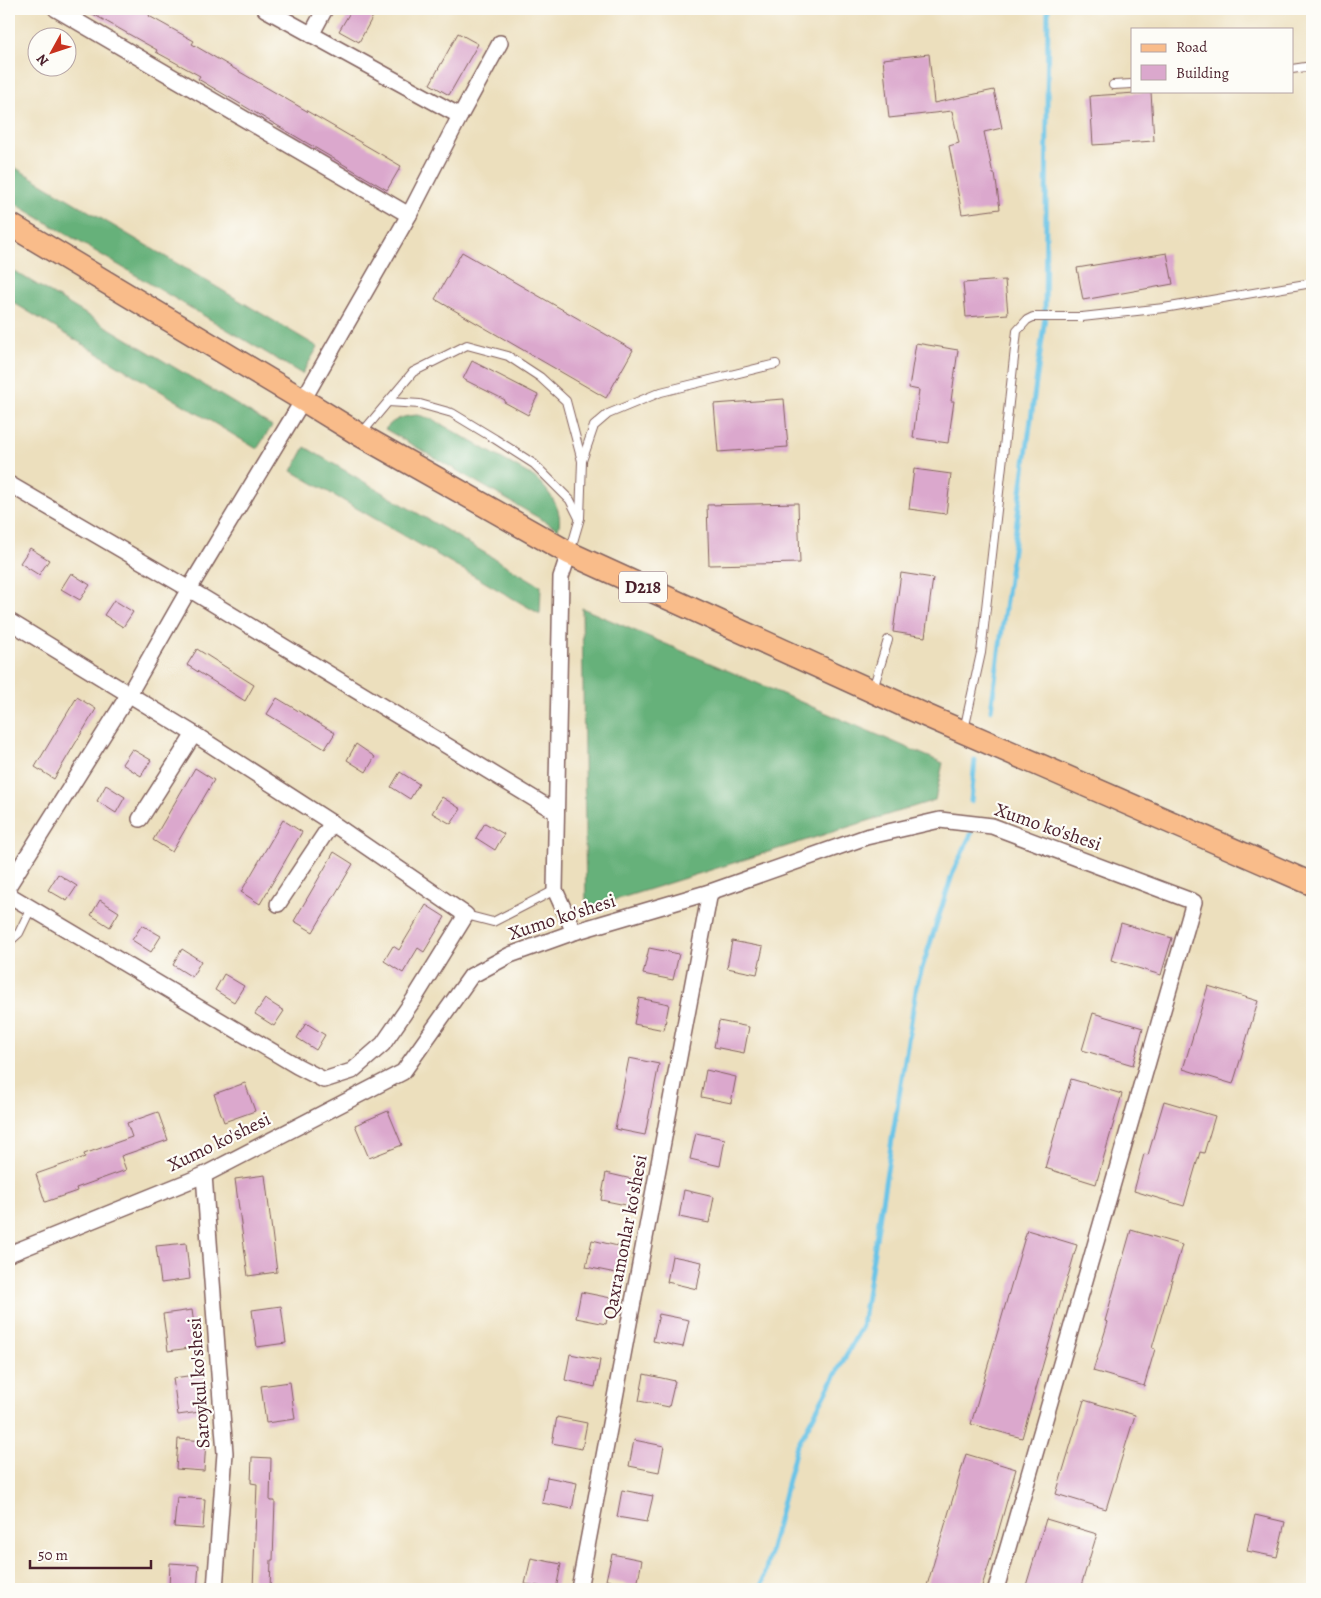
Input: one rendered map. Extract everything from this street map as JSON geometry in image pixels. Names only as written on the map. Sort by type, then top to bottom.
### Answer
[{"type":"main road","name":"D218","points":[[9,224],[360,435],[569,554],[964,732],[1312,884]]},
{"type":"street","points":[[56,9],[409,215]]},
{"type":"street","points":[[265,9],[460,116]]},
{"type":"street","points":[[310,35],[325,9]]},
{"type":"street","points":[[9,885],[129,694],[189,589],[303,400],[409,215],[500,43]]},
{"type":"street","points":[[9,484],[189,589],[556,812]]},
{"type":"street","points":[[569,554],[560,577],[554,890],[574,932]]},
{"type":"street","points":[[9,621],[194,734],[332,823],[466,915],[414,999],[383,1044],[352,1071],[324,1080],[297,1066],[9,895]]},
{"type":"street","points":[[140,819],[194,734]]},
{"type":"street","name":"Xumo ko'shesi","points":[[9,1254],[204,1175],[403,1072],[471,976],[510,955],[574,932],[710,892],[866,837],[940,820],[992,826],[1194,902],[996,1589]]},
{"type":"street","points":[[278,904],[332,823]]},
{"type":"street","name":"Qaxramonlar ko'shesi","points":[[578,1589],[710,892]]},
{"type":"street","name":"Saroykul ko'shesi","points":[[204,1175],[225,1453],[215,1589]]},
{"type":"lane","points":[[1294,70],[1312,66]]},
{"type":"lane","points":[[1113,85],[1131,84]]},
{"type":"lane","points":[[964,732],[981,653],[1017,331],[1027,320],[1033,317],[1082,318],[1164,308],[1312,283]]},
{"type":"lane","points":[[360,435],[413,372],[468,345],[508,356],[540,377],[566,401],[582,461]]},
{"type":"lane","points":[[569,554],[580,518],[582,461],[594,426],[608,414],[661,392],[776,364]]},
{"type":"lane","points":[[388,402],[420,404],[452,413],[534,464],[570,500],[580,518]]},
{"type":"lane","points":[[872,691],[888,640]]},
{"type":"lane","points":[[466,915],[493,922],[554,890]]},
{"type":"lane","points":[[9,942],[18,933],[31,908]]},
{"type":"green space","points":[[9,164],[318,347],[302,374],[9,200]]},
{"type":"green space","points":[[9,268],[272,426],[257,449],[9,300]]},
{"type":"green space","points":[[418,415],[432,419],[534,477],[554,500],[560,522],[558,529],[385,429],[392,422],[400,418]]},
{"type":"green space","points":[[305,447],[541,586],[540,614],[292,471]]},
{"type":"green space","points":[[582,608],[943,763],[935,800],[586,909]]},
{"type":"building","points":[[84,9],[140,9],[194,41],[192,44],[401,166],[387,190],[198,79],[200,76],[156,52],[157,50]]},
{"type":"building","points":[[352,9],[377,9],[359,42],[339,31]]},
{"type":"building","points":[[458,33],[478,44],[449,95],[430,84]]},
{"type":"building","points":[[929,54],[934,103],[994,90],[1002,128],[984,132],[993,174],[995,174],[1000,209],[962,214],[949,146],[959,143],[952,111],[889,118],[883,59]]},
{"type":"building","points":[[1151,92],[1154,141],[1093,145],[1090,96]]},
{"type":"building","points":[[462,252],[633,350],[606,398],[435,299]]},
{"type":"building","points":[[1167,253],[1173,284],[1083,300],[1077,268]]},
{"type":"building","points":[[1005,280],[1008,314],[966,317],[963,283]]},
{"type":"building","points":[[916,343],[958,350],[951,401],[954,401],[948,443],[913,438],[919,390],[909,388]]},
{"type":"building","points":[[472,361],[538,395],[528,415],[504,402],[505,400],[463,379]]},
{"type":"building","points":[[784,399],[788,447],[718,452],[714,404]]},
{"type":"building","points":[[914,469],[951,474],[946,514],[909,509]]},
{"type":"building","points":[[798,503],[800,563],[709,565],[707,505]]},
{"type":"building","points":[[30,548],[49,560],[39,575],[20,563]]},
{"type":"building","points":[[71,573],[90,585],[80,600],[61,589]]},
{"type":"building","points":[[901,573],[933,578],[925,637],[893,632]]},
{"type":"building","points":[[114,600],[133,612],[123,627],[104,615]]},
{"type":"building","points":[[197,649],[254,685],[245,701],[187,665]]},
{"type":"building","points":[[77,697],[96,709],[54,779],[35,767]]},
{"type":"building","points":[[277,698],[335,733],[325,749],[267,714]]},
{"type":"building","points":[[356,744],[375,757],[366,772],[347,760]]},
{"type":"building","points":[[132,749],[151,760],[141,776],[122,764]]},
{"type":"building","points":[[195,768],[214,780],[172,852],[153,840]]},
{"type":"building","points":[[400,772],[419,784],[410,799],[391,787]]},
{"type":"building","points":[[106,785],[125,797],[116,813],[97,801]]},
{"type":"building","points":[[442,797],[461,809],[451,824],[432,813]]},
{"type":"building","points":[[283,820],[302,832],[260,904],[241,892]]},
{"type":"building","points":[[485,823],[504,834],[495,850],[476,838]]},
{"type":"building","points":[[334,852],[353,864],[313,932],[294,921]]},
{"type":"building","points":[[58,874],[77,886],[67,901],[48,890]]},
{"type":"building","points":[[100,900],[119,912],[110,927],[91,915]]},
{"type":"building","points":[[426,905],[445,917],[424,952],[418,948],[403,973],[384,961],[393,946],[399,950]]},
{"type":"building","points":[[1121,923],[1172,938],[1161,975],[1111,960]]},
{"type":"building","points":[[142,925],[161,936],[151,952],[132,940]]},
{"type":"building","points":[[732,941],[763,947],[757,974],[727,968]]},
{"type":"building","points":[[649,948],[679,954],[673,980],[643,974]]},
{"type":"building","points":[[182,949],[201,961],[192,977],[173,965]]},
{"type":"building","points":[[224,974],[244,986],[234,1002],[215,990]]},
{"type":"building","points":[[1208,986],[1258,1001],[1233,1084],[1183,1069]]},
{"type":"building","points":[[639,998],[669,1004],[664,1030],[634,1024]]},
{"type":"building","points":[[265,999],[284,1011],[274,1026],[255,1014]]},
{"type":"building","points":[[1093,1013],[1143,1028],[1133,1065],[1082,1050]]},
{"type":"building","points":[[719,1021],[749,1027],[744,1053],[714,1047]]},
{"type":"building","points":[[306,1023],[325,1035],[316,1050],[297,1038]]},
{"type":"building","points":[[629,1058],[659,1064],[645,1135],[615,1129]]},
{"type":"building","points":[[706,1070],[736,1077],[731,1103],[701,1097]]},
{"type":"building","points":[[1071,1079],[1122,1094],[1096,1184],[1045,1168]]},
{"type":"building","points":[[245,1083],[255,1111],[224,1122],[214,1094]]},
{"type":"building","points":[[1164,1101],[1215,1116],[1204,1153],[1200,1152],[1184,1206],[1134,1191],[1144,1154],[1148,1155]]},
{"type":"building","points":[[388,1111],[402,1145],[369,1158],[355,1125]]},
{"type":"building","points":[[158,1112],[168,1140],[121,1156],[126,1170],[76,1188],[77,1191],[45,1202],[36,1174],[85,1157],[84,1154],[132,1137],[127,1123]]},
{"type":"building","points":[[696,1133],[725,1139],[720,1166],[690,1159]]},
{"type":"building","points":[[606,1173],[636,1180],[631,1206],[601,1200]]},
{"type":"building","points":[[265,1175],[277,1272],[248,1276],[235,1179]]},
{"type":"building","points":[[684,1190],[714,1197],[709,1223],[679,1217]]},
{"type":"building","points":[[1027,1230],[1077,1245],[1022,1438],[971,1424]]},
{"type":"building","points":[[1131,1230],[1182,1245],[1152,1348],[1155,1349],[1144,1386],[1093,1371],[1108,1322],[1105,1321]]},
{"type":"building","points":[[592,1240],[622,1247],[616,1273],[586,1267]]},
{"type":"building","points":[[186,1243],[190,1279],[161,1283],[156,1246]]},
{"type":"building","points":[[672,1256],[702,1262],[697,1289],[667,1282]]},
{"type":"building","points":[[581,1292],[611,1298],[606,1324],[576,1318]]},
{"type":"building","points":[[281,1306],[286,1343],[257,1347],[252,1310]]},
{"type":"building","points":[[192,1310],[197,1347],[168,1351],[163,1314]]},
{"type":"building","points":[[659,1314],[689,1320],[683,1347],[653,1341]]},
{"type":"building","points":[[570,1354],[600,1360],[595,1387],[565,1380]]},
{"type":"building","points":[[202,1374],[207,1411],[178,1415],[173,1378]]},
{"type":"building","points":[[644,1374],[675,1381],[669,1407],[639,1401]]},
{"type":"building","points":[[290,1382],[295,1419],[266,1423],[261,1386]]},
{"type":"building","points":[[1084,1400],[1135,1415],[1106,1509],[1056,1494]]},
{"type":"building","points":[[557,1417],[587,1423],[582,1449],[552,1443]]},
{"type":"building","points":[[178,1439],[206,1441],[204,1471],[176,1469]]},
{"type":"building","points":[[634,1440],[664,1446],[659,1472],[629,1466]]},
{"type":"building","points":[[966,1454],[1016,1469],[990,1561],[981,1589],[926,1589]]},
{"type":"building","points":[[252,1457],[271,1458],[270,1501],[275,1501],[270,1589],[253,1589],[257,1484],[251,1483]]},
{"type":"building","points":[[547,1477],[577,1483],[572,1509],[542,1503]]},
{"type":"building","points":[[622,1490],[653,1496],[647,1522],[617,1517]]},
{"type":"building","points":[[177,1497],[205,1499],[203,1529],[174,1527]]},
{"type":"building","points":[[1255,1515],[1285,1522],[1277,1557],[1247,1551]]},
{"type":"building","points":[[1046,1519],[1097,1534],[1080,1589],[1025,1589]]},
{"type":"building","points":[[612,1554],[642,1560],[637,1586],[606,1580]]},
{"type":"building","points":[[531,1558],[561,1564],[556,1589],[525,1584]]},
{"type":"building","points":[[170,1563],[199,1565],[197,1589],[169,1589]]},
{"type":"waterway","points":[[991,710],[1045,317],[1048,9]]},
{"type":"waterway","points":[[971,801],[975,760]]},
{"type":"waterway","points":[[761,1589],[796,1448],[862,1326],[917,984],[953,872],[971,834]]}]
